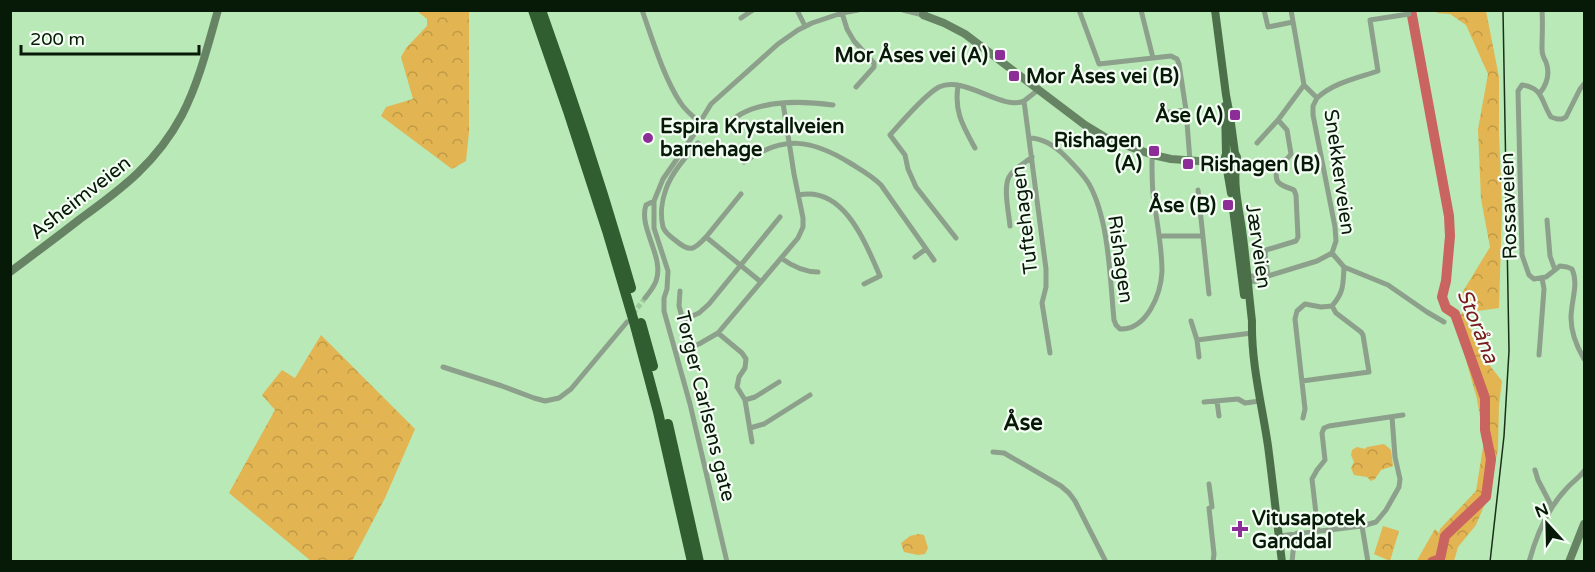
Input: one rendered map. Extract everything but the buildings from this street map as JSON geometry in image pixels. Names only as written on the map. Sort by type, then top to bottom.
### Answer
[{"type":"highway","points":[[533,10],[597,200],[634,322],[658,412],[692,561]]},
{"type":"highway","points":[[541,10],[618,242],[665,412],[699,561]]},
{"type":"main road","name":"Asheimveien","points":[[10,272],[120,190],[146,166],[161,148],[189,101],[218,10]]},
{"type":"main road","name":"Jærveien","points":[[1215,10],[1230,116],[1229,159],[1245,279],[1248,322],[1252,333],[1280,561]]},
{"type":"main road","points":[[927,13],[965,34],[1102,136],[1153,155],[1190,160],[1229,159]]},
{"type":"main road","name":"Jærveien","points":[[1262,417],[1279,536],[1280,561]]},
{"type":"main road","points":[[1569,561],[1584,524]]},
{"type":"street","points":[[642,10],[680,103],[700,122],[711,104],[778,44],[805,26],[858,10]]},
{"type":"street","points":[[741,18],[753,10]]},
{"type":"street","points":[[797,10],[805,26]]},
{"type":"street","points":[[903,10],[927,13]]},
{"type":"street","points":[[1079,10],[1099,64],[1171,56],[1177,59],[1186,111],[1190,160]]},
{"type":"street","points":[[1141,10],[1153,58]]},
{"type":"street","points":[[1264,10],[1268,27],[1293,22]]},
{"type":"street","points":[[1291,10],[1304,85]]},
{"type":"street","points":[[1542,10],[1544,30],[1542,48],[1548,79],[1540,93],[1551,117],[1562,119],[1566,117],[1584,84]]},
{"type":"street","points":[[842,14],[850,35],[874,63],[874,67],[856,87]]},
{"type":"street","name":"Snekkerveien","points":[[1245,279],[1258,281],[1317,261],[1332,253],[1336,241],[1335,227],[1313,106],[1325,90],[1378,71],[1370,20],[1409,14]]},
{"type":"street","points":[[956,238],[916,187],[908,169],[905,154],[890,135],[936,89],[944,85],[968,87],[1013,104],[1024,101],[1038,90]]},
{"type":"street","name":"Snekkerveien","points":[[1257,143],[1278,120],[1304,85],[1317,98]]},
{"type":"street","name":"Rossaveien","points":[[1540,93],[1522,85],[1518,91],[1522,255],[1528,275],[1534,279],[1546,277],[1555,270]]},
{"type":"street","points":[[958,86],[956,98],[959,118],[975,148]]},
{"type":"street","name":"Tuftehagen","points":[[1024,101],[1046,269],[1046,288],[1042,303],[1050,352]]},
{"type":"street","points":[[726,125],[742,113],[761,107],[783,103],[814,102],[833,105]]},
{"type":"street","points":[[676,352],[699,344],[718,333],[798,238],[803,227],[783,103]]},
{"type":"street","points":[[1161,113],[1186,111]]},
{"type":"street","points":[[1268,276],[1264,255],[1266,250],[1294,242],[1298,237],[1296,195],[1294,190],[1280,185],[1277,180],[1277,164],[1291,154],[1287,130],[1278,120]]},
{"type":"street","name":"Torger Carlsens gate","points":[[700,122],[697,130],[663,179],[654,201],[654,228],[668,271],[664,311],[690,404],[727,561]]},
{"type":"street","name":"Rishagen","points":[[1029,138],[1044,140],[1063,154],[1079,170],[1092,190],[1104,228],[1114,320],[1120,329],[1132,326],[1144,318],[1154,303],[1160,286],[1162,271],[1153,191],[1153,155]]},
{"type":"street","points":[[698,143],[671,178],[665,190],[662,213],[667,234],[681,246],[697,247],[741,194]]},
{"type":"street","points":[[744,162],[769,148],[790,144],[816,146],[839,156],[873,177],[881,185],[934,260]]},
{"type":"street","points":[[1010,226],[1007,202],[1009,176],[1032,157]]},
{"type":"street","points":[[1198,190],[1209,294]]},
{"type":"street","points":[[799,195],[815,194],[836,203],[860,234],[880,276]]},
{"type":"street","points":[[645,298],[656,284],[658,273],[644,213],[646,205],[654,201]]},
{"type":"street","points":[[683,320],[699,314],[709,304],[780,217]]},
{"type":"street","points":[[1547,220],[1550,256],[1555,270],[1560,266],[1572,269],[1576,279],[1571,317],[1572,329],[1584,359]]},
{"type":"street","points":[[1159,236],[1202,236]]},
{"type":"street","points":[[706,237],[760,282]]},
{"type":"street","points":[[915,257],[926,249]]},
{"type":"street","points":[[1332,253],[1344,267],[1388,285],[1444,321]]},
{"type":"street","points":[[781,258],[803,270],[818,272]]},
{"type":"street","points":[[1303,418],[1305,409],[1295,319],[1297,311],[1305,304],[1321,307],[1332,306],[1341,296],[1344,267]]},
{"type":"street","points":[[864,284],[888,273]]},
{"type":"street","points":[[1539,356],[1544,289],[1542,278]]},
{"type":"street","points":[[680,291],[679,306],[687,335]]},
{"type":"street","points":[[1302,381],[1369,372],[1363,335],[1336,314],[1332,306]]},
{"type":"street","points":[[1191,321],[1199,357]]},
{"type":"street","points":[[443,367],[545,401],[559,398],[571,389],[627,322]]},
{"type":"street","points":[[718,333],[746,359],[746,368],[737,384],[745,400],[752,442]]},
{"type":"street","points":[[1197,340],[1252,333]]},
{"type":"street","points":[[745,400],[755,397],[779,382]]},
{"type":"street","points":[[750,428],[764,424],[810,395]]},
{"type":"street","points":[[1204,402],[1238,399],[1245,403],[1260,401]]},
{"type":"street","points":[[1217,400],[1219,416]]},
{"type":"street","points":[[1318,531],[1312,479],[1325,460],[1322,433],[1324,428],[1403,415]]},
{"type":"street","points":[[1279,536],[1362,526],[1376,522],[1399,487],[1392,417]]},
{"type":"street","points":[[993,452],[1004,453],[1069,493],[1106,561]]},
{"type":"street","points":[[1535,470],[1552,507]]},
{"type":"street","points":[[1529,561],[1533,544],[1552,507],[1584,471]]},
{"type":"street","points":[[1209,483],[1213,561]]},
{"type":"street","points":[[1362,526],[1368,561]]},
{"type":"street","points":[[1292,561],[1297,534]]},
{"type":"green space","points":[[417,11],[469,11],[469,132],[466,161],[452,169],[381,116],[386,107],[413,99],[401,57],[406,48],[427,26],[427,19]]},
{"type":"green space","points":[[1436,11],[1486,11],[1499,77],[1502,209],[1499,308],[1463,313],[1487,362],[1502,381],[1498,449],[1489,494],[1476,525],[1458,547],[1454,561],[1416,562],[1435,529],[1439,533],[1440,529],[1476,491],[1484,441],[1477,399],[1455,321],[1463,312],[1459,298],[1490,247],[1481,199],[1478,129],[1488,74],[1466,25],[1450,14]]},
{"type":"green space","points":[[321,335],[415,429],[385,498],[352,561],[311,561],[229,493],[275,410],[262,395],[282,370],[295,378]]},
{"type":"green space","points":[[1384,444],[1391,450],[1393,466],[1381,470],[1371,481],[1367,477],[1354,475],[1351,468],[1354,462],[1351,455],[1352,450],[1357,447],[1365,449]]},
{"type":"green space","points":[[1383,526],[1399,531],[1390,561],[1374,554]]},
{"type":"green space","points":[[924,535],[928,548],[925,554],[904,552],[901,543],[910,536]]},
{"type":"waterway","name":"Storåna","points":[[1411,10],[1449,216],[1450,236],[1446,281],[1442,297],[1446,308],[1455,314],[1485,398],[1485,430],[1491,459],[1486,497],[1445,536],[1440,559],[1432,562]]},
{"type":"tunnel","points":[[633,314],[645,298]]},
{"type":"railway","points":[[1490,562],[1504,436],[1509,351],[1503,10]]},
{"type":"place","name":"Mor Åses vei (A)","points":[[1000,55]]},
{"type":"place","name":"Mor Åses vei (B)","points":[[1014,76]]},
{"type":"place","name":"Åse (A)","points":[[1235,115]]},
{"type":"place","name":"Espira Krystallveien barnehage","points":[[648,138]]},
{"type":"place","name":"Rishagen (A)","points":[[1154,151]]},
{"type":"place","name":"Rishagen (B)","points":[[1188,164]]},
{"type":"place","name":"Åse (B)","points":[[1228,205]]},
{"type":"place","name":"Vitusapotek Ganddal","points":[[1240,529]]},
{"type":"district","name":"Åse","points":[[1023,422]]}]
